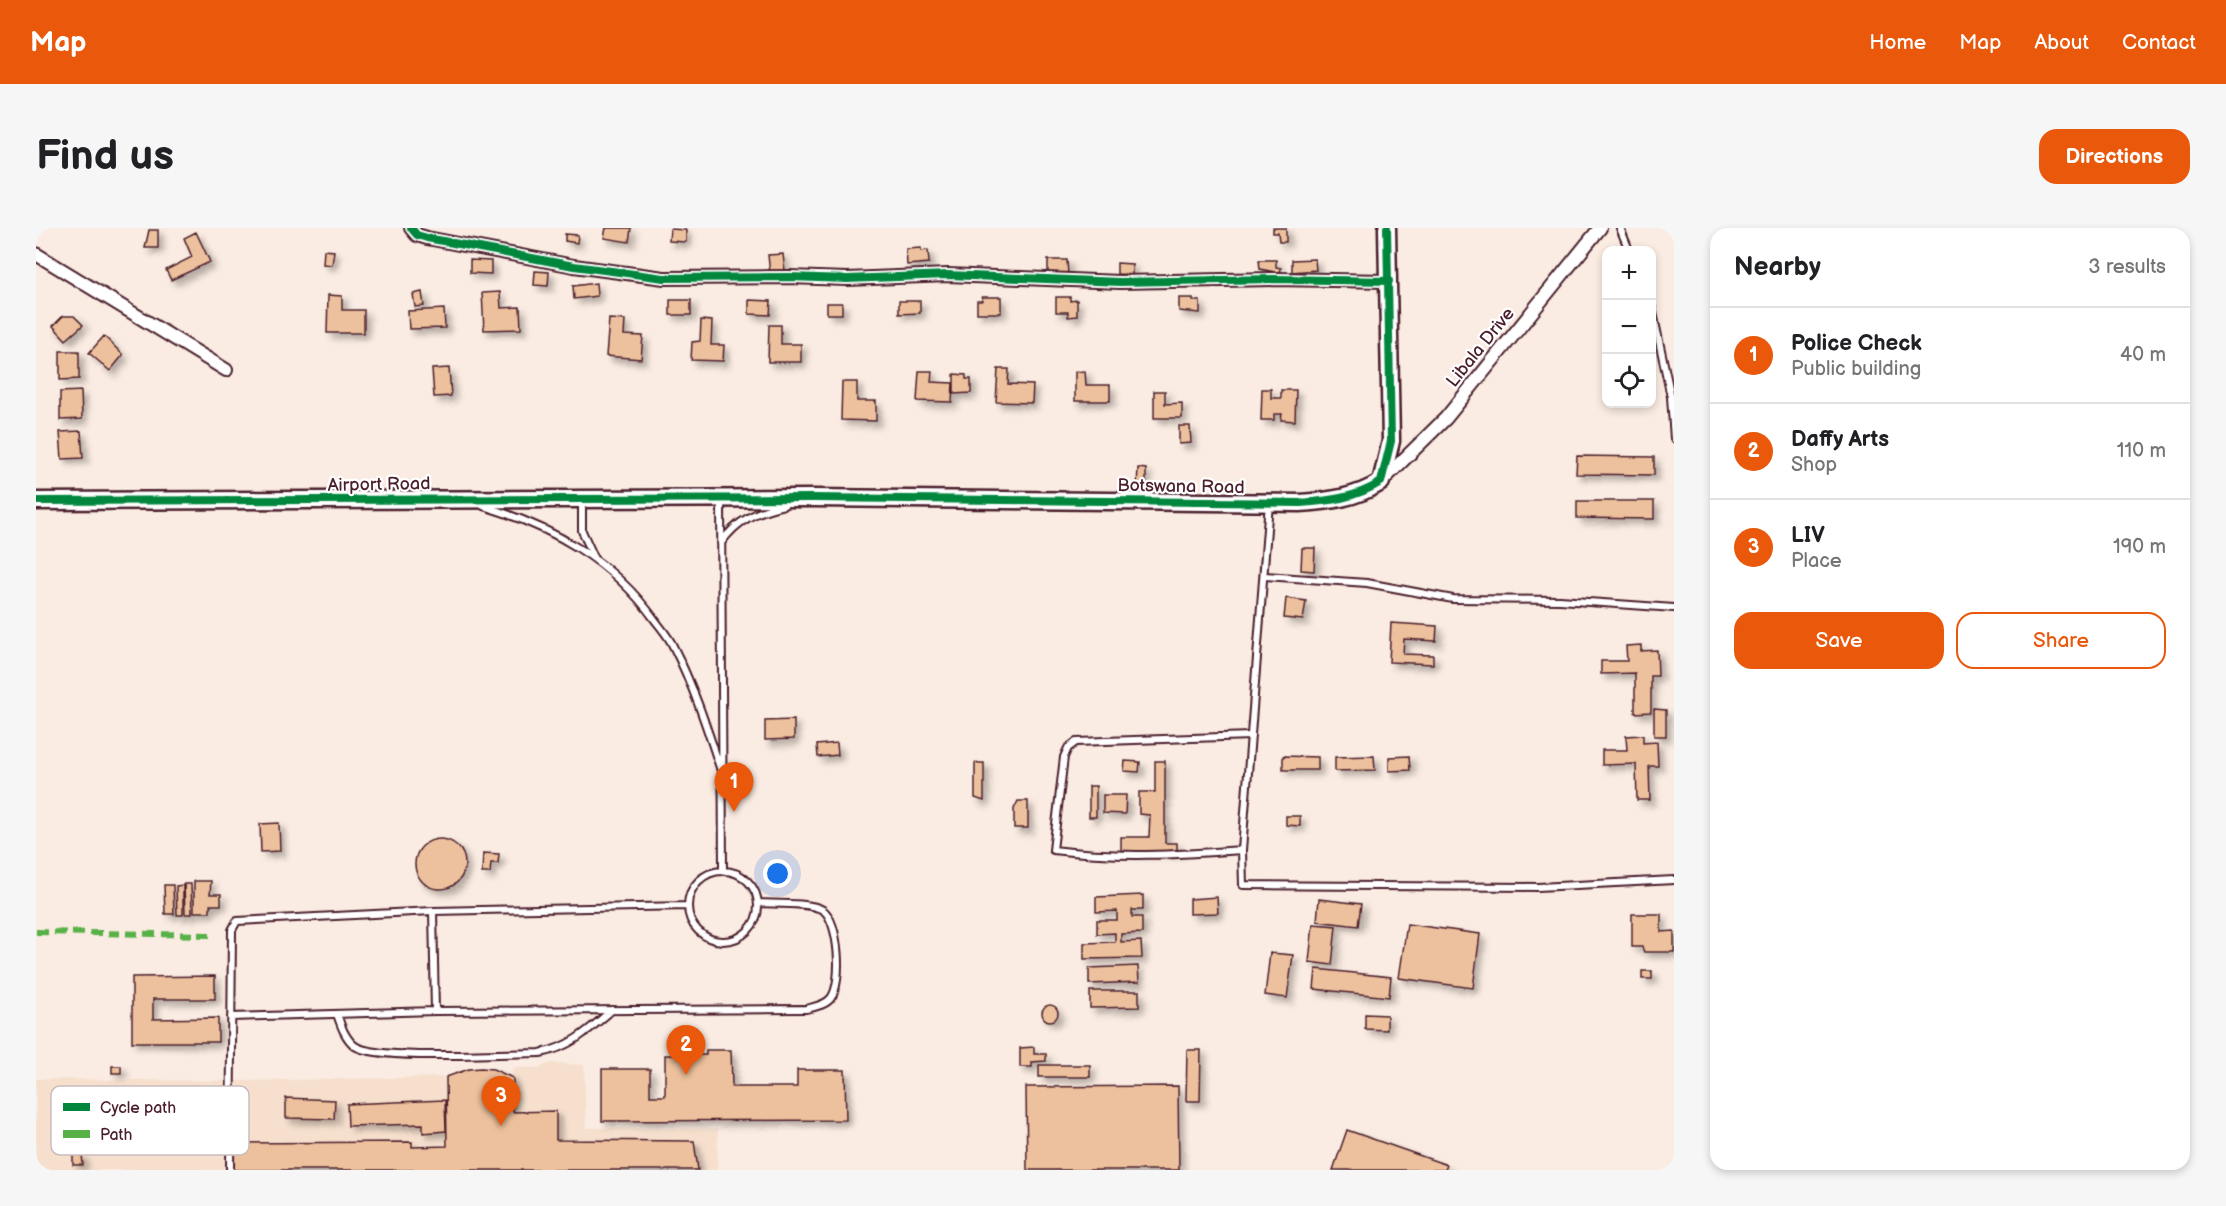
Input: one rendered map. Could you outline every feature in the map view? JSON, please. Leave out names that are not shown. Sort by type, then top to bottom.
[{"type":"street","points":[[411,228],[417,235],[427,238],[642,277],[847,279],[948,274],[1120,282],[1274,279],[1389,281]]},
{"type":"street","points":[[1381,482],[1391,441],[1387,228]]},
{"type":"street","name":"Libala Drive","points":[[1381,482],[1446,418],[1600,228]]},
{"type":"street","points":[[36,254],[226,369]]},
{"type":"street","name":"Botswana Road","points":[[722,498],[1300,503],[1346,497],[1364,492],[1381,482]]},
{"type":"street","name":"Airport Road","points":[[36,501],[722,498]]},
{"type":"lane","points":[[1620,228],[1627,246]]},
{"type":"lane","points":[[1656,328],[1671,398],[1674,439]]},
{"type":"lane","points":[[456,498],[524,518],[595,558],[628,586],[672,644],[700,708],[722,774]]},
{"type":"lane","points":[[722,498],[723,871]]},
{"type":"lane","points":[[721,544],[732,528],[757,512],[813,498]]},
{"type":"lane","points":[[582,500],[582,531],[595,558]]},
{"type":"lane","points":[[1269,502],[1242,850],[1243,885],[1538,887],[1674,880]]},
{"type":"lane","points":[[1265,576],[1367,583],[1453,599],[1560,600],[1674,608]]},
{"type":"lane","points":[[1242,850],[1106,856],[1053,850],[1064,757],[1068,748],[1076,742],[1251,735]]},
{"type":"lane","points":[[723,871],[732,872],[747,880],[757,895],[758,903],[754,921],[742,935],[731,940],[718,941],[706,937],[697,929],[690,918],[688,906],[694,885],[712,873],[723,871]]},
{"type":"lane","points":[[231,1017],[435,1011],[806,1010],[824,1003],[835,990],[835,928],[830,918],[815,907],[758,903]]},
{"type":"lane","points":[[231,1086],[232,930],[237,921],[433,911],[688,906]]},
{"type":"lane","points":[[433,911],[435,1011]]},
{"type":"lane","points":[[337,1014],[346,1037],[356,1047],[369,1052],[397,1055],[540,1053],[555,1051],[571,1043],[613,1010]]},
{"type":"lane","points":[[230,1155],[230,1170]]},
{"type":"shaded area","points":[[551,1063],[584,1065],[586,1128],[718,1129],[717,1170],[36,1170],[36,1079],[231,1081],[446,1077],[469,1069],[481,1068],[493,1069],[512,1077],[513,1068],[539,1068]]},
{"type":"building","points":[[606,228],[631,228],[629,242],[604,238]]},
{"type":"building","points":[[1273,228],[1286,228],[1286,242],[1279,242],[1278,233],[1273,233]]},
{"type":"building","points":[[670,229],[686,230],[686,242],[669,241]]},
{"type":"building","points":[[149,230],[158,230],[158,248],[145,248]]},
{"type":"building","points":[[196,232],[210,262],[171,280],[166,270],[192,257],[184,238]]},
{"type":"building","points":[[565,234],[578,235],[577,243],[565,241]]},
{"type":"building","points":[[921,248],[921,251],[928,250],[929,263],[907,265],[906,249]]},
{"type":"building","points":[[324,250],[334,251],[332,265],[323,264]]},
{"type":"building","points":[[783,254],[785,272],[770,274],[768,255]]},
{"type":"building","points":[[1315,259],[1316,270],[1292,272],[1292,260]]},
{"type":"building","points":[[470,260],[491,261],[491,274],[470,273]]},
{"type":"building","points":[[1048,260],[1067,260],[1068,276],[1048,277]]},
{"type":"building","points":[[1259,260],[1276,260],[1276,267],[1281,268],[1280,273],[1260,269]]},
{"type":"building","points":[[1117,263],[1132,264],[1132,275],[1117,274]]},
{"type":"building","points":[[535,271],[549,272],[548,286],[534,285]]},
{"type":"building","points":[[596,283],[597,296],[574,299],[573,286]]},
{"type":"building","points":[[422,292],[424,306],[415,307],[413,294]]},
{"type":"building","points":[[500,292],[501,308],[520,307],[521,329],[484,330],[482,293]]},
{"type":"building","points":[[328,295],[342,296],[342,310],[364,310],[364,333],[327,333]]},
{"type":"building","points":[[982,297],[1001,297],[1001,313],[977,313],[977,301],[982,301]]},
{"type":"building","points":[[1056,297],[1070,297],[1070,301],[1077,300],[1077,316],[1068,317],[1068,312],[1056,312]]},
{"type":"building","points":[[1179,298],[1193,298],[1193,301],[1200,301],[1200,313],[1179,311]]},
{"type":"building","points":[[670,300],[691,300],[691,315],[670,315]]},
{"type":"building","points":[[749,300],[771,301],[770,315],[749,314]]},
{"type":"building","points":[[899,301],[920,301],[920,313],[899,314]]},
{"type":"building","points":[[827,303],[842,303],[842,314],[827,314]]},
{"type":"building","points":[[444,309],[445,328],[409,329],[408,311]]},
{"type":"building","points":[[63,316],[74,316],[83,325],[66,340],[53,326]]},
{"type":"building","points":[[609,319],[625,320],[624,335],[643,336],[641,359],[606,356]]},
{"type":"building","points":[[701,320],[712,321],[711,345],[724,345],[723,361],[691,360],[692,342],[700,341]]},
{"type":"building","points":[[769,325],[781,325],[781,344],[801,344],[801,362],[768,362]]},
{"type":"building","points":[[104,336],[123,355],[110,371],[89,353]]},
{"type":"building","points":[[60,351],[79,351],[79,379],[60,380]]},
{"type":"building","points":[[449,368],[451,396],[434,397],[432,369]]},
{"type":"building","points":[[998,369],[1009,369],[1008,384],[1033,385],[1032,403],[996,402]]},
{"type":"building","points":[[919,371],[932,371],[931,382],[953,383],[952,402],[917,401]]},
{"type":"building","points":[[1085,371],[1086,385],[1110,385],[1110,401],[1075,401],[1075,372]]},
{"type":"building","points":[[954,374],[966,375],[966,379],[971,379],[971,393],[954,394]]},
{"type":"building","points":[[842,382],[857,382],[857,401],[876,401],[876,421],[841,420]]},
{"type":"building","points":[[1262,389],[1271,389],[1271,398],[1281,398],[1281,390],[1296,390],[1295,421],[1281,420],[1282,414],[1274,414],[1274,420],[1261,420]]},
{"type":"building","points":[[81,391],[82,419],[60,420],[60,392]]},
{"type":"building","points":[[1154,391],[1165,391],[1165,404],[1182,403],[1182,418],[1154,418]]},
{"type":"building","points":[[1179,426],[1190,426],[1191,443],[1179,444]]},
{"type":"building","points":[[81,431],[83,458],[62,459],[60,432]]},
{"type":"building","points":[[1577,456],[1654,457],[1654,475],[1576,474]]},
{"type":"building","points":[[1138,468],[1146,469],[1146,488],[1137,487]]},
{"type":"building","points":[[1577,501],[1654,501],[1654,519],[1577,518]]},
{"type":"building","points":[[1302,548],[1315,548],[1314,571],[1301,570]]},
{"type":"building","points":[[1286,598],[1306,601],[1303,620],[1284,618]]},
{"type":"building","points":[[1391,623],[1437,626],[1436,641],[1404,639],[1403,654],[1433,655],[1433,664],[1389,662]]},
{"type":"building","points":[[1641,645],[1641,651],[1657,650],[1658,676],[1651,676],[1651,712],[1635,713],[1635,673],[1601,674],[1601,661],[1627,661],[1626,646]]},
{"type":"building","points":[[1654,709],[1666,710],[1666,736],[1654,736]]},
{"type":"building","points":[[794,720],[794,739],[765,740],[765,721]]},
{"type":"building","points":[[1643,735],[1643,743],[1657,742],[1658,766],[1649,766],[1650,800],[1637,800],[1636,764],[1602,765],[1602,750],[1627,750],[1626,736]]},
{"type":"building","points":[[837,743],[838,755],[818,757],[817,745]]},
{"type":"building","points":[[1283,756],[1318,757],[1318,770],[1283,770]]},
{"type":"building","points":[[1374,756],[1375,770],[1335,771],[1335,757]]},
{"type":"building","points":[[1409,756],[1410,770],[1389,771],[1389,757]]},
{"type":"building","points":[[1125,761],[1140,762],[1139,772],[1124,771]]},
{"type":"building","points":[[1155,761],[1165,761],[1165,843],[1177,843],[1177,852],[1121,851],[1121,837],[1149,837],[1150,815],[1139,814],[1139,792],[1155,792]]},
{"type":"building","points":[[975,763],[984,763],[984,801],[975,798]]},
{"type":"building","points":[[1089,786],[1096,786],[1096,817],[1089,817]]},
{"type":"building","points":[[1103,795],[1126,795],[1125,814],[1103,813]]},
{"type":"building","points":[[1018,801],[1028,801],[1028,828],[1014,828],[1014,809]]},
{"type":"building","points":[[1286,816],[1300,816],[1300,826],[1286,825]]},
{"type":"building","points":[[279,823],[280,851],[261,852],[260,824]]},
{"type":"building","points":[[435,839],[445,839],[458,846],[465,859],[465,869],[458,882],[445,889],[435,889],[426,885],[419,878],[415,869],[415,859],[419,850],[426,843]]},
{"type":"building","points":[[483,853],[499,854],[498,863],[491,863],[490,873],[482,873]]},
{"type":"building","points":[[194,881],[211,881],[210,894],[221,894],[221,905],[210,905],[210,912],[194,912]]},
{"type":"building","points":[[184,884],[191,884],[192,914],[185,914]]},
{"type":"building","points":[[164,885],[173,885],[174,914],[165,914]]},
{"type":"building","points":[[183,885],[183,915],[177,915],[176,886]]},
{"type":"building","points":[[1143,895],[1143,910],[1132,910],[1132,917],[1142,917],[1142,933],[1121,934],[1121,942],[1141,941],[1142,958],[1084,959],[1084,943],[1115,942],[1115,933],[1097,934],[1097,920],[1117,920],[1117,911],[1096,912],[1096,897]]},
{"type":"building","points":[[1217,897],[1218,913],[1190,914],[1190,899]]},
{"type":"building","points":[[1319,899],[1361,904],[1358,926],[1317,921]]},
{"type":"building","points":[[1632,914],[1661,914],[1661,932],[1674,931],[1674,952],[1644,952],[1642,947],[1632,947]]},
{"type":"building","points":[[1313,924],[1336,926],[1332,965],[1309,962]]},
{"type":"building","points":[[1407,924],[1480,934],[1473,988],[1399,978]]},
{"type":"building","points":[[1270,953],[1293,955],[1287,998],[1265,995]]},
{"type":"building","points":[[1138,966],[1139,982],[1089,984],[1089,968]]},
{"type":"building","points":[[1316,969],[1391,977],[1389,997],[1314,989]]},
{"type":"building","points":[[1642,971],[1652,971],[1652,979],[1642,979]]},
{"type":"building","points":[[215,976],[215,999],[153,999],[153,1019],[218,1018],[218,1042],[132,1042],[132,977]]},
{"type":"building","points":[[1090,991],[1139,991],[1139,1007],[1090,1008]]},
{"type":"building","points":[[1047,1005],[1053,1005],[1058,1013],[1056,1019],[1047,1021],[1042,1016],[1042,1010]]},
{"type":"building","points":[[1365,1014],[1387,1015],[1387,1030],[1365,1029]]},
{"type":"building","points":[[1034,1047],[1034,1054],[1046,1054],[1046,1061],[1032,1062],[1032,1067],[1020,1067],[1020,1048]]},
{"type":"building","points":[[706,1050],[731,1050],[732,1087],[797,1087],[797,1070],[845,1070],[846,1120],[602,1121],[602,1069],[650,1069],[650,1096],[665,1096],[665,1055],[706,1055]]},
{"type":"building","points":[[1187,1050],[1201,1050],[1200,1101],[1186,1101]]},
{"type":"building","points":[[1039,1065],[1090,1065],[1090,1077],[1039,1077]]},
{"type":"building","points":[[112,1066],[121,1066],[121,1073],[112,1073]]},
{"type":"building","points":[[469,1069],[493,1069],[513,1078],[513,1112],[556,1111],[556,1140],[694,1141],[698,1170],[234,1170],[234,1155],[249,1155],[249,1143],[412,1142],[412,1147],[447,1146],[446,1077]]},
{"type":"building","points":[[1178,1086],[1179,1170],[1027,1170],[1026,1087]]},
{"type":"building","points":[[286,1098],[335,1100],[334,1119],[286,1118]]},
{"type":"building","points":[[445,1100],[446,1131],[423,1133],[423,1124],[348,1126],[347,1104]]},
{"type":"building","points":[[1347,1130],[1447,1165],[1445,1170],[1333,1170]]},
{"type":"building","points":[[73,1155],[82,1155],[83,1165],[73,1165]]},
{"type":"marked path","points":[[36,932],[213,935]]},
{"type":"cycle path","points":[[411,228],[417,235],[427,238],[574,266],[664,278],[847,279],[948,275],[1120,282],[1274,279],[1389,281]]},
{"type":"cycle path","points":[[36,501],[813,498],[1300,503],[1342,498],[1362,492],[1381,482],[1391,441],[1387,228]]},
{"type":"place","name":"Police Check","points":[[734,812]]},
{"type":"place","name":"Daffy Arts","points":[[686,1075]]},
{"type":"place","name":"LIV","points":[[501,1126]]}]
